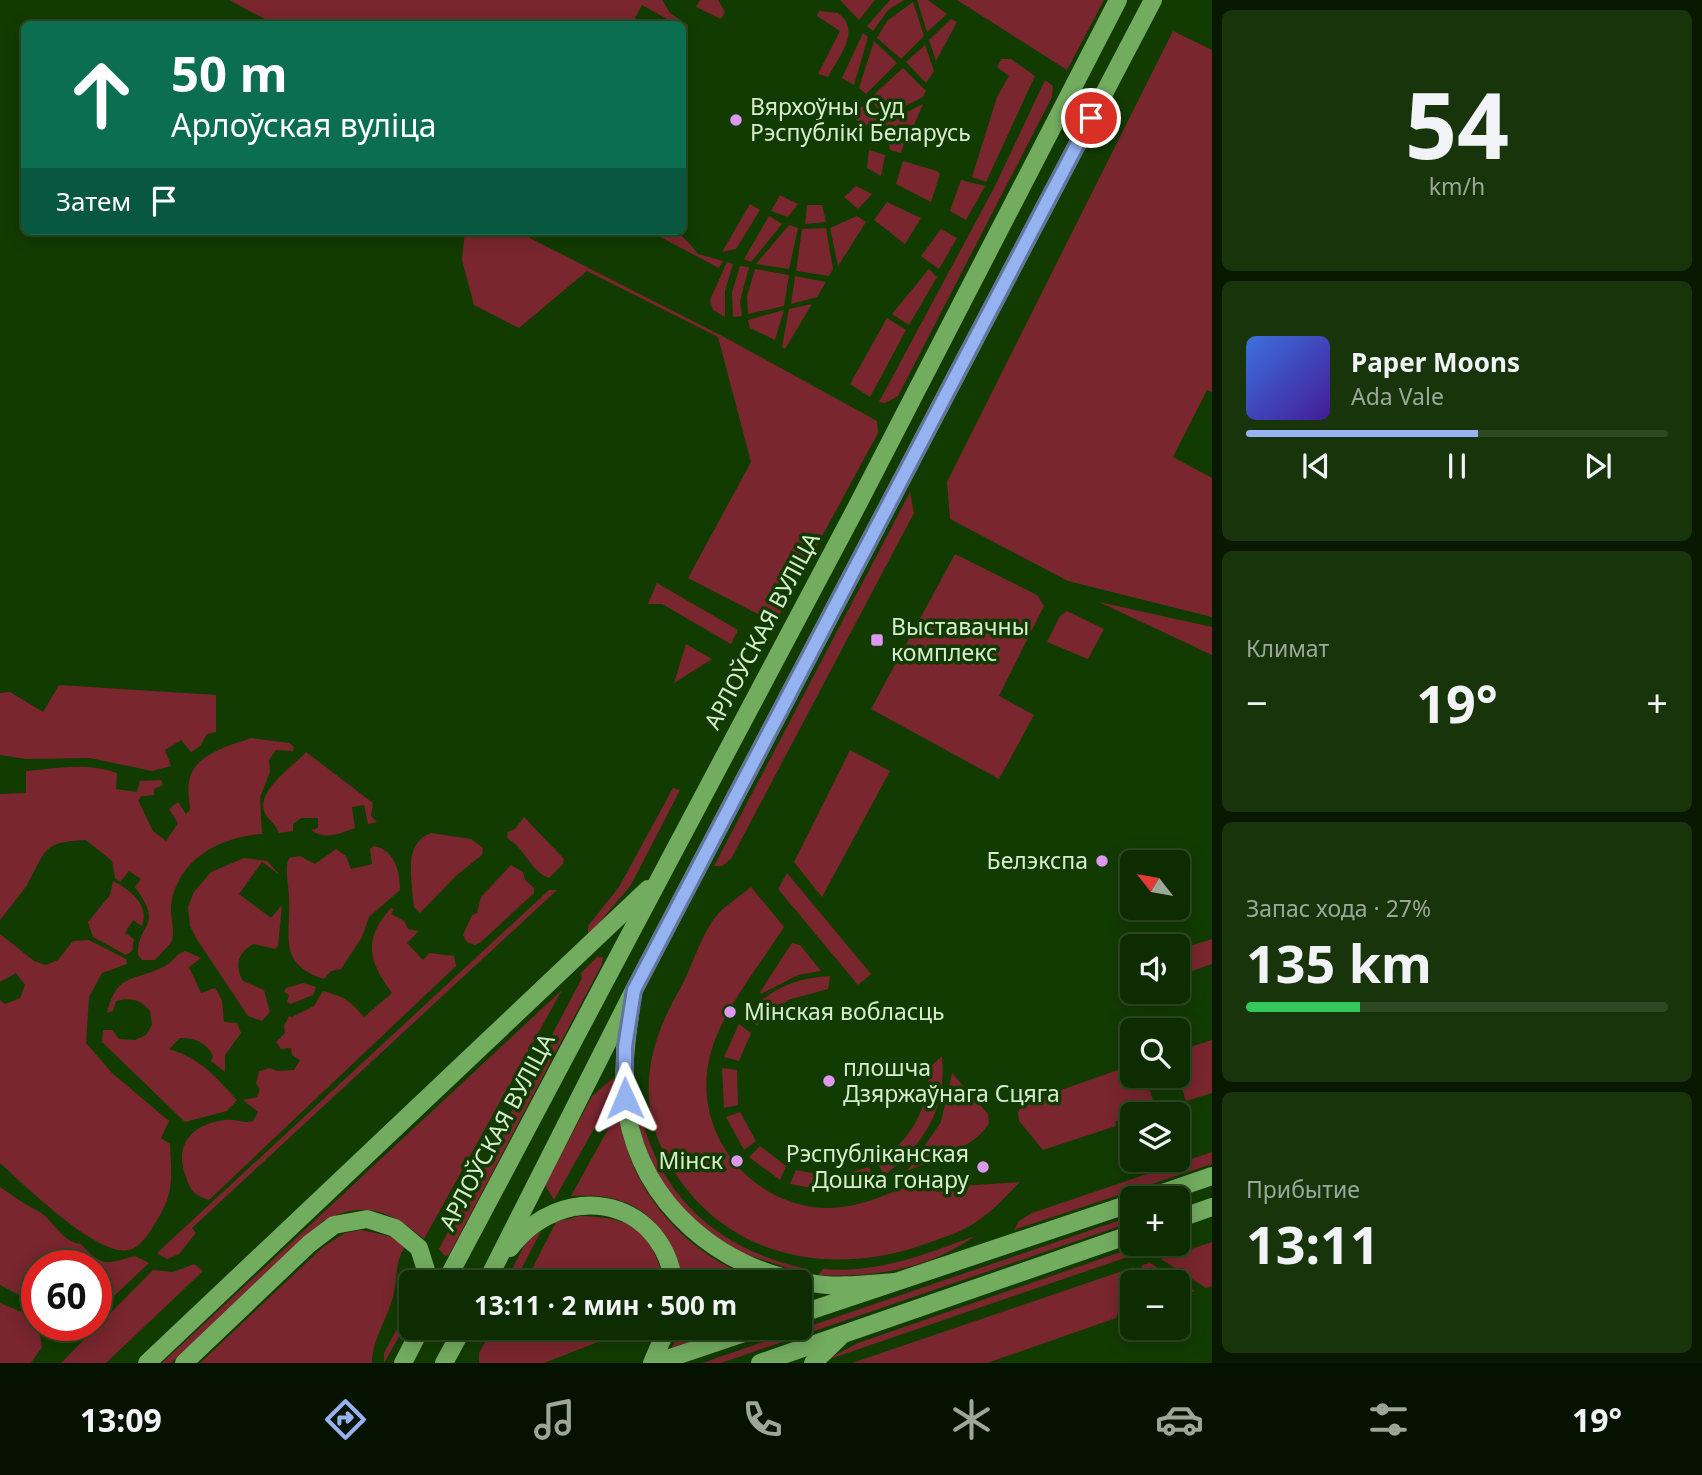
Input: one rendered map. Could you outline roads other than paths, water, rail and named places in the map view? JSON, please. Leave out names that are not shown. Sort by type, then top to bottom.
[{"type":"main road","name":"АРЛОЎСКАЯ ВУЛІЦА","points":[[452,1270],[785,641],[1118,0]]},
{"type":"main road","points":[[492,1270],[634,990],[1153,0]]},
{"type":"main road","points":[[1076,85],[1104,94]]},
{"type":"main road","points":[[785,641],[811,656]]},
{"type":"main road","points":[[147,1363],[658,879]]},
{"type":"main road","points":[[634,990],[625,1047],[628,1115],[642,1161],[657,1191],[675,1214],[693,1232],[717,1248],[777,1275],[827,1285],[895,1282]]},
{"type":"main road","points":[[1182,1186],[1212,1176]]},
{"type":"main road","points":[[494,1270],[518,1238],[536,1222],[577,1205],[598,1205],[642,1222],[666,1253],[671,1270]]},
{"type":"main road","points":[[812,1310],[1120,1207]]},
{"type":"main road","points":[[1190,1215],[1212,1207]]},
{"type":"main road","points":[[184,1363],[309,1244],[334,1226],[367,1219],[395,1228],[419,1248],[426,1270]]},
{"type":"main road","points":[[760,1363],[1120,1238]]},
{"type":"main road","points":[[813,1363],[844,1334]]},
{"type":"main road","points":[[403,1363],[415,1340]]},
{"type":"main road","points":[[448,1356],[457,1340]]},
{"type":"main road","points":[[653,1363],[662,1340]]},
{"type":"main road","points":[[653,1363],[723,1340]]},
{"type":"place","name":"Вярхоўны Суд Рэспублікі Беларусь","points":[[736,120]]},
{"type":"place","name":"Выставачны комплекс","points":[[877,640]]},
{"type":"place","name":"Белэкспа","points":[[1102,861]]},
{"type":"place","name":"Мінская вобласць","points":[[730,1012]]},
{"type":"place","name":"плошча Дзяржаўнага Сцяга","points":[[829,1081]]},
{"type":"place","name":"Мінск","points":[[737,1161]]},
{"type":"place","name":"Рэспубліканская Дошка гонару","points":[[983,1167]]}]
